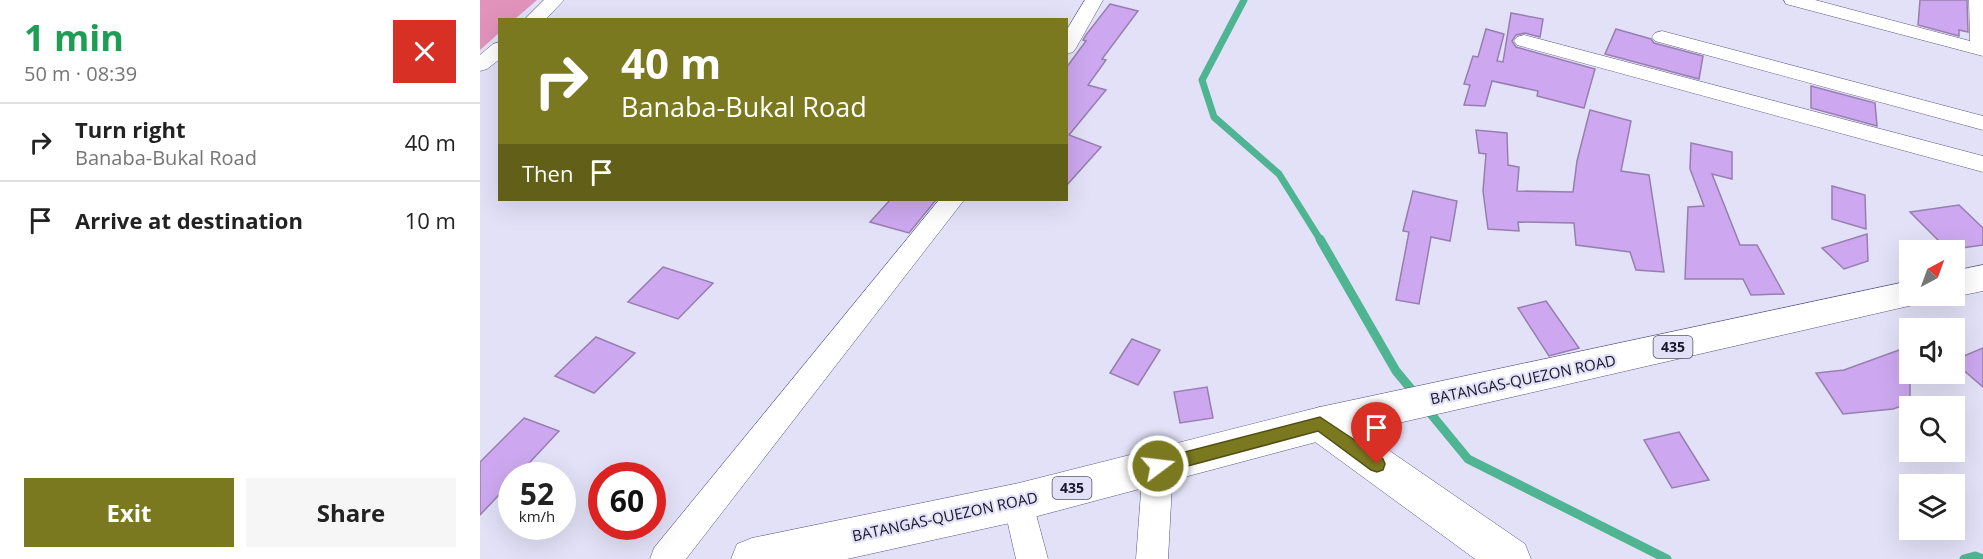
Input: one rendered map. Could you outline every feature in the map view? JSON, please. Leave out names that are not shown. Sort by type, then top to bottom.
[{"type":"main road","points":[[1965,282],[1983,278]]},
{"type":"main road","name":"BATANGAS-QUEZON ROAD","points":[[752,559],[1019,502],[1320,424],[1899,296]]},
{"type":"main road","points":[[1320,424],[1509,559]]},
{"type":"street","points":[[535,18],[555,0]]},
{"type":"street","points":[[1068,45],[1094,0]]},
{"type":"street","points":[[1793,0],[1857,8],[1981,49],[1978,0]]},
{"type":"street","points":[[1662,37],[1983,123]]},
{"type":"street","points":[[1524,41],[1983,164]]},
{"type":"street","points":[[480,65],[498,50]]},
{"type":"street","points":[[666,559],[951,201]]},
{"type":"street","points":[[1152,559],[1158,466]]},
{"type":"street","points":[[1019,502],[1032,559]]},
{"type":"shaded area","points":[[480,0],[537,0],[516,18],[498,18],[498,34],[480,50]]},
{"type":"building","points":[[1920,0],[1967,0],[1968,32],[1959,30],[1959,36],[1918,25]]},
{"type":"building","points":[[1110,4],[1138,11],[1102,59],[1106,60],[1088,85],[1106,90],[1069,135],[1101,147],[1068,184],[1068,65],[1086,41],[1083,40]]},
{"type":"building","points":[[1511,13],[1543,19],[1540,37],[1525,33],[1516,35],[1512,41],[1516,47],[1595,69],[1584,108],[1537,96],[1538,91],[1492,81],[1485,106],[1464,105],[1470,85],[1464,84],[1473,56],[1478,57],[1486,29],[1504,34],[1497,61],[1503,62]]},
{"type":"building","points":[[1616,29],[1651,39],[1654,43],[1703,56],[1699,79],[1605,54]]},
{"type":"building","points":[[1811,86],[1875,103],[1877,126],[1811,108]]},
{"type":"building","points":[[1590,110],[1631,121],[1621,171],[1649,175],[1664,272],[1636,270],[1630,252],[1576,245],[1574,223],[1518,222],[1519,231],[1488,229],[1483,191],[1486,154],[1479,153],[1476,130],[1507,133],[1508,165],[1519,167],[1517,191],[1573,192],[1577,161]]},
{"type":"building","points":[[1691,143],[1732,152],[1732,179],[1712,174],[1740,245],[1757,245],[1784,294],[1751,295],[1743,279],[1685,279],[1688,207],[1704,206],[1690,169]]},
{"type":"building","points":[[1832,186],[1865,195],[1866,229],[1832,219]]},
{"type":"building","points":[[1413,191],[1457,201],[1450,241],[1431,237],[1419,304],[1396,300],[1409,232],[1403,231]]},
{"type":"building","points":[[889,201],[935,201],[909,233],[870,222]]},
{"type":"building","points":[[1959,205],[1983,228],[1983,245],[1965,248],[1965,240],[1938,240],[1910,212]]},
{"type":"building","points":[[1867,234],[1868,261],[1844,269],[1822,248]]},
{"type":"building","points":[[663,267],[713,283],[678,319],[628,302]]},
{"type":"building","points":[[1546,301],[1579,348],[1549,356],[1518,308]]},
{"type":"building","points":[[596,337],[635,353],[594,393],[555,376]]},
{"type":"building","points":[[1132,339],[1160,350],[1138,385],[1110,373]]},
{"type":"building","points":[[1983,348],[1983,387],[1965,371],[1965,355]]},
{"type":"building","points":[[1899,350],[1899,384],[1910,384],[1910,396],[1899,396],[1899,407],[1893,409],[1843,414],[1816,373],[1844,370]]},
{"type":"building","points":[[1207,387],[1213,418],[1180,423],[1174,392]]},
{"type":"building","points":[[524,418],[559,431],[530,462],[498,462],[498,496],[480,515],[480,462]]},
{"type":"building","points":[[1679,432],[1709,480],[1672,488],[1644,440]]},
{"type":"waterway","points":[[1244,0],[1202,80],[1214,117],[1279,174],[1321,241]]},
{"type":"waterway","points":[[1320,239],[1396,371],[1416,395]]},
{"type":"waterway","points":[[1426,408],[1468,459],[1667,559]]},
{"type":"waterway","points":[[1964,559],[1975,556],[1983,559]]},
{"type":"route","points":[[1158,466],[1320,424],[1377,464]]}]
